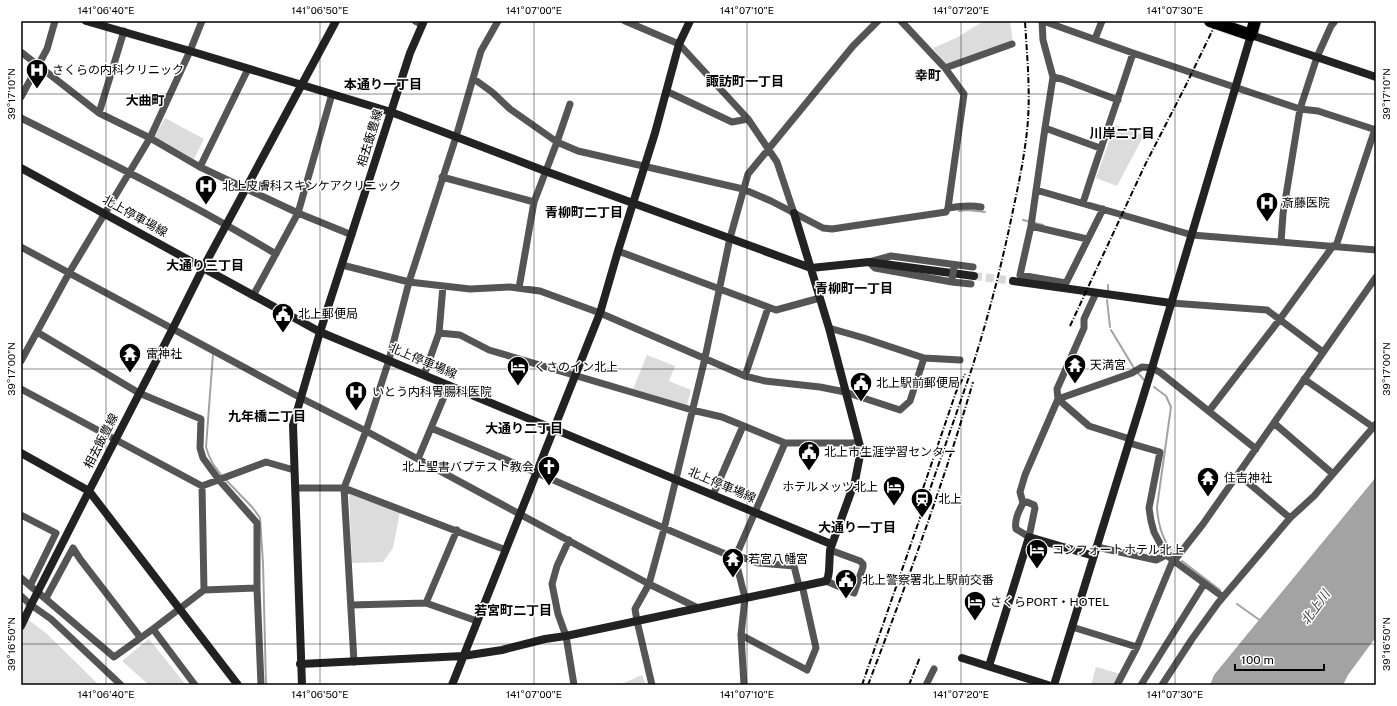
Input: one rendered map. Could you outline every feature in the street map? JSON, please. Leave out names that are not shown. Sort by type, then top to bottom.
[{"type":"highway","points":[[1210,21],[1251,35],[1255,21]]},
{"type":"street","points":[[21,97],[47,49],[55,21]]},
{"type":"street","points":[[86,21],[391,112],[545,171],[811,268],[869,262],[891,256],[954,267],[973,267]]},
{"type":"street","points":[[21,361],[69,273],[150,138],[190,51],[202,21]]},
{"type":"street","name":"相去飯豊線","points":[[21,626],[203,268],[336,21]]},
{"type":"street","points":[[354,662],[344,488],[366,431],[389,360],[409,282],[456,137],[481,51],[498,21]]},
{"type":"street","points":[[625,21],[679,44],[748,120],[777,162],[829,328],[861,450],[855,481],[830,547],[829,571],[826,581]]},
{"type":"street","points":[[452,685],[600,313],[645,167],[679,44],[690,21]]},
{"type":"street","points":[[652,685],[635,609],[649,584],[664,529],[705,358],[730,238],[748,174],[853,46],[878,21]]},
{"type":"street","points":[[474,79],[492,92],[510,109],[557,142],[578,151],[743,189],[771,200],[823,228],[832,229],[946,212],[948,208],[964,94],[944,68],[901,21]]},
{"type":"street","points":[[1103,209],[1066,283],[1020,275],[1031,226],[1053,77],[1043,40],[1042,21],[1300,109],[1318,111],[1376,130],[1334,246],[1209,411]]},
{"type":"street","points":[[1095,39],[1102,21]]},
{"type":"street","points":[[1281,242],[1283,214],[1300,109],[1317,57],[1331,26],[1335,21]]},
{"type":"street","name":"相去飯豊線","points":[[302,685],[300,664],[293,425],[320,332],[420,22]]},
{"type":"street","points":[[99,112],[124,32]]},
{"type":"street","points":[[1054,685],[1130,441],[1251,35],[1376,77]]},
{"type":"street","points":[[944,68],[1012,44]]},
{"type":"street","points":[[21,52],[99,112],[150,138],[200,167],[298,213],[352,235]]},
{"type":"street","points":[[1083,203],[1100,148],[1134,53]]},
{"type":"street","points":[[200,167],[248,69]]},
{"type":"street","points":[[1053,77],[1118,100]]},
{"type":"street","points":[[666,91],[732,122],[748,120]]},
{"type":"street","points":[[254,294],[298,213],[332,94]]},
{"type":"street","points":[[519,288],[534,202],[570,104]]},
{"type":"street","points":[[21,118],[129,172],[226,224],[276,254]]},
{"type":"street","points":[[1045,128],[1100,148]]},
{"type":"street","name":"北上停車場線","points":[[21,168],[203,268],[254,294],[320,332],[755,512],[830,547]]},
{"type":"street","points":[[442,177],[534,202]]},
{"type":"street","points":[[1036,190],[1192,235],[1376,250]]},
{"type":"street","points":[[948,208],[969,205],[981,207]]},
{"type":"street","points":[[1031,226],[1087,239]]},
{"type":"street","points":[[21,247],[649,584],[698,608]]},
{"type":"street","points":[[618,251],[776,310],[820,298]]},
{"type":"street","points":[[869,262],[972,280]]},
{"type":"street","points":[[869,262],[876,268],[952,280],[972,280]]},
{"type":"street","points":[[342,265],[409,282],[470,289],[510,287],[540,291],[600,313],[745,376],[765,382],[820,387],[845,392],[900,410],[910,401],[924,358]]},
{"type":"street","points":[[952,280],[954,267]]},
{"type":"street","points":[[1223,597],[1174,561],[1203,524],[1376,277]]},
{"type":"street","points":[[1013,281],[1171,303],[1267,310],[1323,352]]},
{"type":"street","points":[[424,375],[439,333],[443,286]]},
{"type":"street","points":[[1024,503],[1020,492],[1025,475],[1058,399],[1057,389],[1084,328],[1084,319],[1096,293]]},
{"type":"street","points":[[745,376],[768,308]]},
{"type":"street","points":[[829,328],[924,358],[960,360]]},
{"type":"street","points":[[37,332],[139,393],[201,419],[200,448],[203,458],[219,480],[257,523],[257,588],[261,685]]},
{"type":"street","points":[[439,333],[460,335],[489,350],[692,410],[722,417],[785,443],[859,442]]},
{"type":"street","points":[[1058,399],[1132,373],[1142,367],[1152,368],[1162,373],[1256,449]]},
{"type":"street","points":[[1162,685],[1192,639],[1223,597],[1290,518],[1314,496],[1375,426],[1304,379]]},
{"type":"street","points":[[418,459],[449,385]]},
{"type":"street","points":[[21,389],[202,486],[266,462],[294,470]]},
{"type":"street","points":[[1058,399],[1089,426],[1160,452],[1149,508],[1154,532],[1166,556],[1173,560],[1137,647],[1117,685]]},
{"type":"street","points":[[1274,422],[1333,474]]},
{"type":"street","points":[[713,495],[743,426]]},
{"type":"street","points":[[431,428],[536,472],[664,529],[736,557],[758,563],[794,566],[816,648],[807,670],[741,635]]},
{"type":"street","points":[[744,685],[741,635],[745,598],[736,557],[785,443]]},
{"type":"street","points":[[21,453],[89,491],[238,685]]},
{"type":"street","points":[[1238,474],[1290,518]]},
{"type":"street","points":[[202,486],[204,590]]},
{"type":"street","points":[[296,488],[344,488],[506,550]]},
{"type":"street","points":[[989,666],[1029,537],[1035,508],[1034,504],[1027,502],[1024,503]]},
{"type":"street","points":[[1024,503],[1020,509],[1015,525],[1016,529],[1029,537],[1094,556]]},
{"type":"street","points":[[21,514],[56,533],[30,586]]},
{"type":"street","points":[[426,603],[457,530]]},
{"type":"street","points":[[569,540],[557,566],[552,584],[558,614],[566,636],[574,685]]},
{"type":"street","points":[[300,664],[463,656],[502,650],[545,639],[566,636],[826,581],[854,593],[863,564],[860,561],[830,547]]},
{"type":"street","points":[[1097,547],[1156,560],[1166,556]]},
{"type":"street","points":[[46,598],[73,548],[140,637]]},
{"type":"street","points":[[21,578],[114,658],[204,590],[257,588]]},
{"type":"street","points":[[1141,685],[1204,584]]},
{"type":"street","points":[[21,596],[31,606],[51,619],[121,685]]},
{"type":"street","points":[[351,605],[426,603],[478,621]]},
{"type":"street","points":[[1072,627],[1137,647]]},
{"type":"street","points":[[153,629],[195,685]]},
{"type":"street","points":[[962,658],[1048,685]]},
{"type":"street","points":[[926,685],[934,669]]},
{"type":"shaded area","points":[[984,21],[1010,21],[1013,43],[946,65],[933,48],[956,38]]},
{"type":"shaded area","points":[[165,118],[204,139],[194,159],[154,137]]},
{"type":"shaded area","points":[[1115,125],[1144,135],[1117,186],[1096,178]]},
{"type":"shaded area","points":[[647,355],[675,366],[669,381],[691,390],[687,406],[633,389]]},
{"type":"shaded area","points":[[349,493],[400,512],[393,548],[383,562],[352,563]]},
{"type":"shaded area","points":[[21,614],[47,634],[99,685],[21,685]]},
{"type":"shaded area","points":[[149,639],[186,685],[149,685],[122,661]]},
{"type":"shaded area","points":[[1096,667],[1121,674],[1115,685],[1091,685]]},
{"type":"shaded area","points":[[642,675],[646,685],[619,685]]},
{"type":"water","name":"北上川","points":[[1376,477],[1376,637],[1348,675],[1343,685],[1210,685],[1214,675]]},
{"type":"waterway","points":[[959,211],[968,210],[985,212]]},
{"type":"waterway","points":[[1023,220],[1043,225]]},
{"type":"waterway","points":[[1108,285],[1108,290]]},
{"type":"waterway","points":[[1107,300],[1110,327]]},
{"type":"waterway","points":[[1111,330],[1134,368]]},
{"type":"waterway","points":[[213,354],[206,447],[212,462],[222,476]]},
{"type":"waterway","points":[[1137,372],[1145,381]]},
{"type":"waterway","points":[[1154,387],[1166,396],[1171,407],[1157,507],[1164,539],[1175,555]]},
{"type":"waterway","points":[[225,479],[253,508],[260,518],[263,563],[266,685]]},
{"type":"waterway","points":[[1182,561],[1220,590]]},
{"type":"waterway","points":[[1237,604],[1261,621]]},
{"type":"tunnel","points":[[974,276],[1013,281]]},
{"type":"railway","points":[[862,685],[970,374],[982,335],[1008,235],[1019,184],[1027,131],[1029,89],[1025,21]]},
{"type":"railway","points":[[1070,326],[1145,165],[1217,21]]},
{"type":"railway","points":[[916,509],[956,392],[965,374]]},
{"type":"railway","points":[[868,685],[924,535],[973,382]]},
{"type":"railway","points":[[909,685],[920,657]]},
{"type":"place","name":"さくらの内科クリニック","points":[[37,90]]},
{"type":"place","name":"北上皮膚科スキンケアクリニック","points":[[206,206]]},
{"type":"place","name":"斎藤医院","points":[[1267,222]]},
{"type":"place","name":"北上郵便局","points":[[283,334]]},
{"type":"place","name":"雷神社","points":[[130,374]]},
{"type":"place","name":"天満宮","points":[[1075,384]]},
{"type":"place","name":"くさのイン北上","points":[[518,386]]},
{"type":"place","name":"北上駅前郵便局","points":[[861,402]]},
{"type":"place","name":"いとう内科胃腸科医院","points":[[356,412]]},
{"type":"place","name":"北上市生涯学習センター","points":[[809,472]]},
{"type":"place","name":"北上聖書バプテスト教会","points":[[549,486]]},
{"type":"place","name":"住吉神社","points":[[1208,498]]},
{"type":"place","name":"ホテルメッツ北上","points":[[894,506]]},
{"type":"place","name":"北上","points":[[922,518]]},
{"type":"place","name":"コンフォートホテル北上","points":[[1037,570]]},
{"type":"place","name":"若宮八幡宮","points":[[733,578]]},
{"type":"place","name":"北上警察署北上駅前交番","points":[[846,600]]},
{"type":"place","name":"さくらPORT・HOTEL","points":[[975,622]]},
{"type":"district","name":"幸町","points":[[928,75]]},
{"type":"district","name":"諏訪町一丁目","points":[[745,81]]},
{"type":"district","name":"本通り一丁目","points":[[383,84]]},
{"type":"district","name":"大曲町","points":[[145,100]]},
{"type":"district","name":"川岸二丁目","points":[[1122,133]]},
{"type":"district","name":"青柳町二丁目","points":[[584,212]]},
{"type":"district","name":"大通り三丁目","points":[[205,265]]},
{"type":"district","name":"青柳町一丁目","points":[[854,288]]},
{"type":"district","name":"九年橋二丁目","points":[[267,416]]},
{"type":"district","name":"大通り二丁目","points":[[524,428]]},
{"type":"district","name":"大通り一丁目","points":[[857,527]]},
{"type":"district","name":"若宮町二丁目","points":[[513,610]]}]
